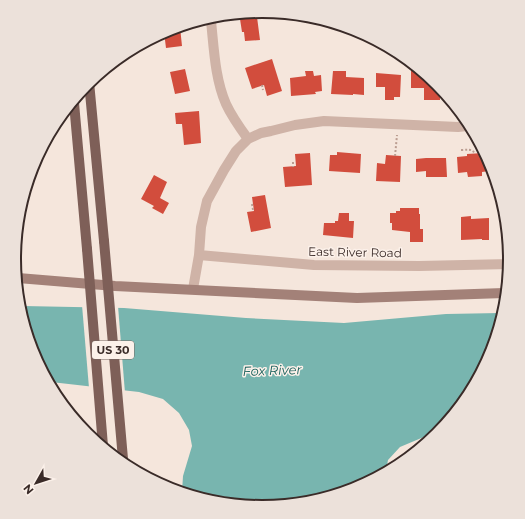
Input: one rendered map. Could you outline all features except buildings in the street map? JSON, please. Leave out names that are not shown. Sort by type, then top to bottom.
[{"type":"main road","name":"US 30","points":[[91,90],[123,456]]},
{"type":"main road","name":"US 30","points":[[74,108],[103,441]]},
{"type":"street","points":[[211,24],[219,85],[226,104],[235,121],[248,139]]},
{"type":"street","points":[[193,289],[199,255],[201,227],[207,201],[236,151],[248,139],[261,133],[295,125],[324,121],[397,125],[464,126]]},
{"type":"street","name":"East River Road","points":[[199,255],[314,265],[419,266],[504,264]]},
{"type":"street","points":[[22,278],[115,286],[357,298],[502,293]]},
{"type":"path","points":[[262,85],[263,90]]},
{"type":"path","points":[[395,156],[397,125]]},
{"type":"path","points":[[461,150],[471,150],[475,154]]},
{"type":"path","points":[[293,162],[293,167]]},
{"type":"path","points":[[252,204],[254,210]]},
{"type":"water","name":"Fox River","points":[[26,306],[124,308],[246,318],[344,323],[446,314],[498,313],[486,352],[472,380],[444,419],[428,435],[400,447],[388,460],[387,467],[383,469],[355,483],[325,493],[294,499],[262,501],[231,499],[200,493],[182,487],[183,476],[192,446],[189,430],[179,413],[163,399],[139,392],[55,382],[39,352],[29,322]]},
{"type":"pier","points":[[82,305],[118,306],[125,393],[89,388]]}]
